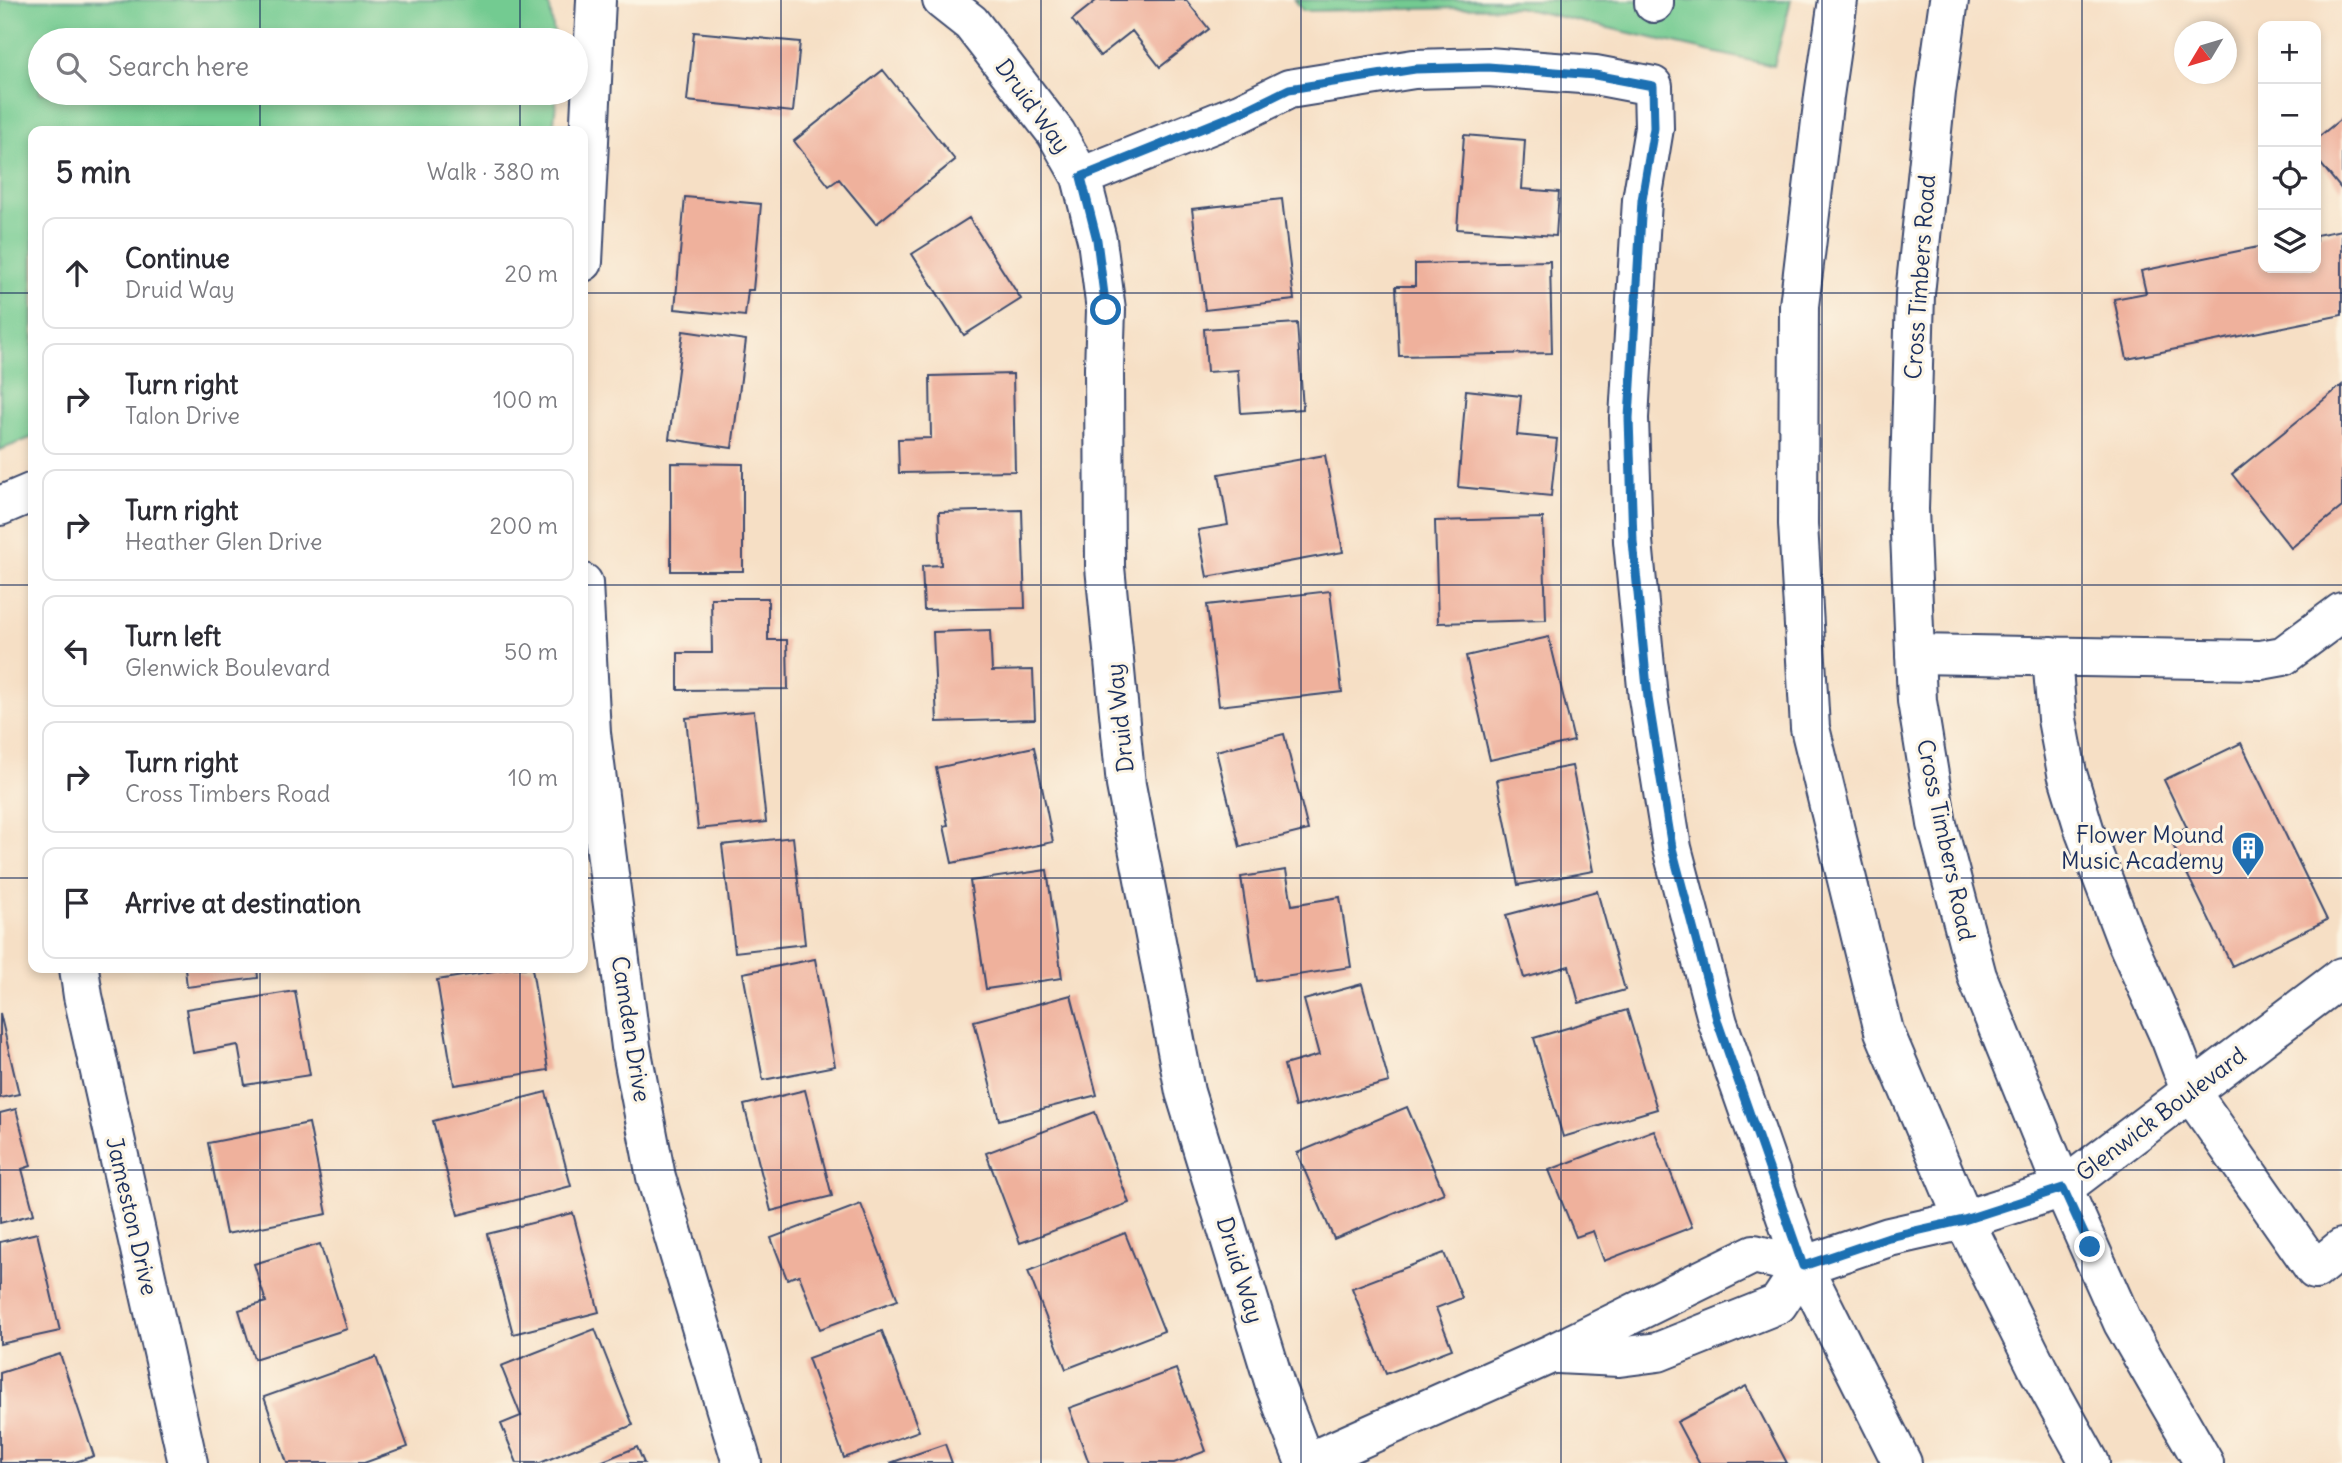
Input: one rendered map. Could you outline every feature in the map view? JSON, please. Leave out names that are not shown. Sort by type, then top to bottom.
[{"type":"street","points":[[588,161],[596,0]]},
{"type":"street","name":"Druid Way","points":[[943,0],[971,23],[1056,133],[1081,177],[1097,240],[1106,310],[1105,567],[1126,785],[1185,1092],[1276,1388],[1305,1463]]},
{"type":"street","points":[[1838,0],[1800,306],[1798,524],[1810,728],[1884,1031],[1964,1220],[2039,1371],[2090,1463]]},
{"type":"street","name":"Cross Timbers Road","points":[[1949,0],[1936,92],[1915,294],[1909,509],[1917,701],[1937,824],[1977,976],[2063,1188],[2123,1322],[2204,1463]]},
{"type":"street","points":[[1081,177],[1240,113],[1289,89],[1415,69],[1488,67],[1595,75],[1653,86],[1654,128],[1642,200],[1629,418],[1633,541],[1648,698],[1672,848],[1718,1023],[1803,1266],[1902,1463]]},
{"type":"street","points":[[0,506],[28,494]]},
{"type":"street","points":[[1915,654],[2260,660],[2283,656],[2342,612]]},
{"type":"street","points":[[2052,656],[2057,719],[2067,773],[2085,832],[2126,940],[2171,1040],[2191,1093],[2315,1270],[2342,1248]]},
{"type":"street","name":"Camden Drive","points":[[588,677],[591,733],[631,1048],[656,1177],[741,1463]]},
{"type":"street","name":"Jameston Drive","points":[[80,973],[188,1463]]},
{"type":"street","name":"Glenwick Boulevard","points":[[1803,1266],[1889,1237],[1964,1220],[2063,1188],[2342,977]]},
{"type":"street","points":[[1305,1463],[1551,1354],[1754,1254],[1803,1266]]},
{"type":"street","points":[[1551,1354],[1619,1357],[1658,1352],[1778,1304],[1803,1266]]},
{"type":"green space","points":[[0,0],[544,0],[550,8],[553,28],[28,28],[28,105],[556,105],[554,126],[28,126],[28,439],[0,450]]},
{"type":"green space","points":[[1295,0],[1791,0],[1774,66],[1517,7],[1303,11]]},
{"type":"building","points":[[1097,0],[1186,0],[1209,29],[1160,67],[1132,31],[1100,56],[1072,20]]},
{"type":"building","points":[[694,32],[800,42],[793,112],[687,101]]},
{"type":"building","points":[[883,70],[955,160],[876,224],[839,179],[829,186],[794,141]]},
{"type":"building","points":[[2342,118],[2342,190],[2321,164],[2321,135]]},
{"type":"building","points":[[1464,135],[1525,140],[1522,189],[1559,192],[1556,236],[1457,229]]},
{"type":"building","points":[[685,197],[761,204],[753,290],[748,290],[745,316],[675,309]]},
{"type":"building","points":[[1282,199],[1294,300],[1205,310],[1192,209]]},
{"type":"building","points":[[969,218],[1021,299],[964,335],[912,254]]},
{"type":"building","points":[[2342,230],[2342,315],[2127,359],[2114,299],[2146,293],[2141,271],[2258,247],[2258,273],[2321,273],[2321,234]]},
{"type":"building","points":[[1550,261],[1552,353],[1399,356],[1396,286],[1415,286],[1415,264]]},
{"type":"building","points":[[1297,323],[1303,409],[1241,413],[1238,370],[1207,372],[1204,329]]},
{"type":"building","points":[[683,331],[746,340],[732,448],[669,439]]},
{"type":"building","points":[[1013,374],[1015,471],[899,473],[898,439],[931,438],[930,376]]},
{"type":"building","points":[[2342,385],[2342,507],[2291,548],[2232,474]]},
{"type":"building","points":[[1466,390],[1521,396],[1517,435],[1557,439],[1551,496],[1458,487]]},
{"type":"building","points":[[1325,455],[1343,552],[1207,577],[1198,530],[1228,525],[1219,474]]},
{"type":"building","points":[[671,463],[743,464],[743,571],[671,571]]},
{"type":"building","points":[[1022,510],[1025,608],[924,610],[922,566],[941,565],[939,512]]},
{"type":"building","points":[[1543,518],[1546,620],[1438,623],[1435,521]]},
{"type":"building","points":[[1330,591],[1342,692],[1219,706],[1207,605]]},
{"type":"building","points":[[711,598],[768,598],[768,640],[787,640],[788,689],[678,690],[678,653],[712,653]]},
{"type":"building","points":[[990,630],[992,671],[1033,670],[1035,719],[937,722],[933,632]]},
{"type":"building","points":[[1549,637],[1574,741],[1490,760],[1466,656]]},
{"type":"building","points":[[754,711],[766,822],[698,829],[686,718]]},
{"type":"building","points":[[1284,734],[1308,830],[1240,847],[1216,751]]},
{"type":"building","name":"Flower Mound Music Academy","points":[[2241,743],[2327,920],[2232,966],[2169,837],[2187,828],[2164,780]]},
{"type":"building","points":[[1034,747],[1053,842],[952,863],[944,826],[948,825],[936,768]]},
{"type":"building","points":[[1572,766],[1593,871],[1518,885],[1497,780]]},
{"type":"building","points":[[793,837],[805,944],[735,952],[722,845]]},
{"type":"building","points":[[1047,870],[1062,978],[986,989],[970,881]]},
{"type":"building","points":[[1286,870],[1292,905],[1340,897],[1351,967],[1257,981],[1241,877]]},
{"type":"building","points":[[1597,891],[1625,990],[1579,1003],[1569,966],[1524,978],[1506,915]]},
{"type":"building","points":[[815,959],[835,1066],[763,1080],[743,973]]},
{"type":"building","points":[[186,973],[258,973],[258,978],[187,987]]},
{"type":"building","points":[[481,973],[533,973],[548,1070],[454,1085],[437,980]]},
{"type":"building","points":[[1362,984],[1389,1082],[1295,1107],[1284,1065],[1319,1055],[1304,1000]]},
{"type":"building","points":[[295,991],[310,1075],[245,1085],[238,1045],[193,1053],[186,1009]]},
{"type":"building","points":[[1071,995],[1097,1095],[999,1120],[974,1021]]},
{"type":"building","points":[[1627,1010],[1657,1109],[1563,1137],[1534,1038]]},
{"type":"building","points":[[0,1013],[19,1094],[0,1098]]},
{"type":"building","points":[[805,1090],[832,1196],[771,1211],[744,1105]]},
{"type":"building","points":[[546,1092],[571,1186],[458,1215],[433,1121]]},
{"type":"building","points":[[1407,1107],[1444,1193],[1334,1239],[1297,1153]]},
{"type":"building","points":[[16,1109],[31,1166],[22,1169],[34,1214],[0,1223],[0,1113]]},
{"type":"building","points":[[1095,1112],[1129,1203],[1020,1243],[986,1153]]},
{"type":"building","points":[[309,1123],[327,1214],[226,1234],[208,1143]]},
{"type":"building","points":[[1654,1130],[1692,1227],[1604,1261],[1593,1231],[1576,1237],[1549,1170]]},
{"type":"building","points":[[861,1204],[898,1300],[820,1329],[799,1275],[787,1279],[771,1238]]},
{"type":"building","points":[[573,1213],[599,1312],[513,1334],[487,1234]]},
{"type":"building","points":[[37,1233],[60,1331],[0,1344],[0,1242]]},
{"type":"building","points":[[1125,1233],[1164,1331],[1066,1369],[1028,1271]]},
{"type":"building","points":[[320,1244],[347,1329],[254,1359],[239,1310],[266,1302],[254,1264]]},
{"type":"building","points":[[1444,1253],[1462,1298],[1436,1308],[1452,1349],[1386,1374],[1352,1288]]},
{"type":"building","points":[[595,1329],[633,1425],[540,1463],[517,1463],[501,1424],[521,1416],[501,1366]]},
{"type":"building","points":[[882,1331],[919,1431],[844,1458],[808,1358]]},
{"type":"building","points":[[60,1354],[94,1456],[72,1463],[0,1463],[0,1373]]},
{"type":"building","points":[[376,1357],[408,1447],[364,1463],[287,1463],[264,1397]]},
{"type":"building","points":[[1176,1369],[1206,1451],[1174,1463],[1089,1463],[1069,1408]]},
{"type":"building","points":[[1746,1386],[1787,1463],[1699,1463],[1677,1422]]},
{"type":"building","points":[[945,1444],[952,1463],[890,1463]]},
{"type":"building","points":[[637,1447],[644,1463],[598,1463]]},
{"type":"place","name":"Flower Mound Music Academy","points":[[2248,878]]},
{"type":"route","points":[[1106,310],[1097,240],[1081,177],[1240,113],[1289,89],[1415,69],[1488,67],[1595,75],[1653,86],[1654,128],[1642,200],[1629,418],[1633,541],[1648,698],[1672,848],[1718,1023],[1803,1266],[1889,1237],[1964,1220],[2063,1188],[2090,1247]]}]
